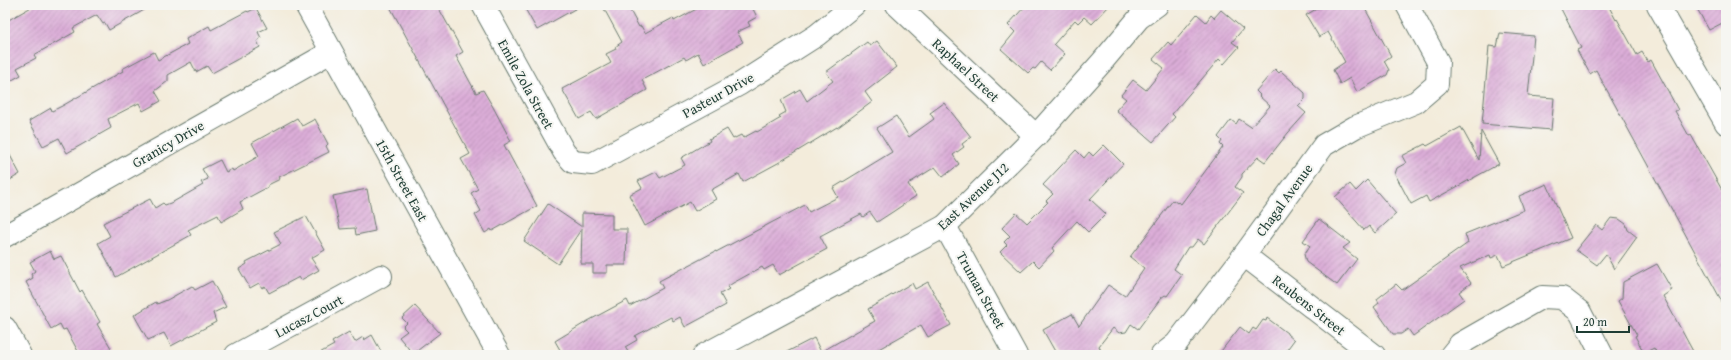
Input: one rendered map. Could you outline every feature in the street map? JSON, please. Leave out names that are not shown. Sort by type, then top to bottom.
[{"type":"street","name":"15th Street East","points":[[306,5],[499,355]]},
{"type":"street","name":"Emile Zola Street","points":[[483,5],[564,152],[573,162]]},
{"type":"street","name":"Pasteur Drive","points":[[573,162],[592,164],[740,84],[817,35],[854,5]]},
{"type":"street","name":"Raphael Street","points":[[897,5],[1036,136]]},
{"type":"street","name":"East Avenue J12","points":[[704,355],[945,226],[1036,136],[1139,18],[1157,5]]},
{"type":"street","name":"Chagal Avenue","points":[[1162,355],[1176,344],[1244,255],[1324,145],[1356,127],[1416,102],[1437,84],[1438,62],[1407,5]]},
{"type":"street","points":[[1658,5],[1726,123]]},
{"type":"street","name":"Granicy Drive","points":[[5,236],[331,52]]},
{"type":"street","name":"Truman Street","points":[[945,226],[1016,355]]},
{"type":"street","name":"Reubens Street","points":[[1244,255],[1374,355]]},
{"type":"street","name":"Lucasz Court","points":[[236,355],[381,276]]},
{"type":"street","points":[[1452,355],[1460,344],[1542,297],[1562,298],[1580,312],[1602,355]]},
{"type":"street","points":[[5,328],[20,355]]},
{"type":"building","points":[[35,5],[153,5],[109,30],[105,23],[103,24],[97,15],[73,28],[75,32],[34,55],[36,58],[17,68],[21,75],[5,84],[5,22]]},
{"type":"building","points":[[389,5],[437,5],[463,52],[456,56],[476,93],[483,90],[493,107],[511,141],[504,145],[537,206],[492,231],[491,229],[485,233],[475,215],[481,211],[471,193],[478,189],[461,159],[470,154]]},
{"type":"building","points":[[523,5],[582,5],[537,30]]},
{"type":"building","points":[[602,5],[627,5],[639,27],[641,26],[645,33],[673,18],[674,21],[704,5],[751,5],[757,17],[748,22],[750,26],[737,32],[743,42],[704,64],[698,53],[686,60],[684,57],[642,80],[647,90],[596,119],[591,112],[579,119],[562,89],[611,63],[606,54],[616,49],[615,47],[622,42]]},
{"type":"building","points":[[1026,5],[1110,5],[1092,24],[1084,17],[1078,23],[1075,20],[1054,44],[1065,54],[1050,70],[1041,62],[1035,69],[1033,68],[1028,73],[1001,49],[1015,32],[1008,25]]},
{"type":"building","points":[[1323,5],[1363,5],[1391,56],[1384,61],[1389,70],[1387,75],[1357,92],[1350,78],[1340,84],[1333,70],[1345,62],[1328,32],[1319,37],[1306,15]]},
{"type":"building","points":[[1559,5],[1608,5],[1637,55],[1642,52],[1648,62],[1651,60],[1678,110],[1675,111],[1689,136],[1691,135],[1726,197],[1726,309],[1596,70],[1590,74],[1577,50],[1581,48]]},
{"type":"building","points":[[1695,5],[1726,5],[1726,21],[1709,30]]},
{"type":"building","points":[[256,8],[267,28],[258,32],[261,38],[257,41],[260,47],[212,73],[207,66],[196,72],[191,62],[168,75],[168,81],[155,91],[161,101],[143,111],[139,103],[108,119],[111,128],[67,153],[59,138],[43,146],[29,121],[51,108],[52,111],[62,106],[123,71],[122,69],[154,52],[158,60],[188,44],[186,39],[209,26],[211,30],[247,11],[248,12]]},
{"type":"building","points":[[1221,10],[1243,29],[1232,42],[1239,47],[1224,64],[1219,59],[1172,114],[1175,117],[1153,142],[1116,110],[1126,99],[1121,95],[1133,80],[1146,90],[1164,68],[1153,59],[1168,42],[1171,45],[1197,14],[1206,22],[1211,15],[1214,18]]},
{"type":"building","points":[[1500,33],[1534,36],[1528,96],[1554,98],[1551,130],[1482,124],[1489,46],[1497,47]]},
{"type":"building","points":[[877,41],[897,67],[865,92],[872,102],[837,128],[778,163],[743,182],[739,174],[711,190],[716,199],[695,211],[690,202],[645,226],[629,195],[642,188],[638,181],[656,172],[660,178],[685,165],[681,158],[727,129],[733,139],[741,135],[743,138],[756,131],[757,132],[781,118],[779,116],[786,112],[781,100],[800,89],[807,101],[833,81],[826,72],[867,42],[870,46]]},
{"type":"building","points":[[1275,69],[1279,73],[1281,71],[1305,93],[1305,99],[1298,106],[1306,113],[1265,162],[1258,157],[1242,174],[1242,177],[1235,187],[1243,193],[1204,244],[1198,239],[1192,247],[1188,247],[1174,269],[1182,275],[1167,296],[1165,295],[1161,298],[1138,329],[1131,324],[1126,332],[1119,333],[1113,328],[1099,346],[1101,351],[1094,355],[1057,355],[1043,330],[1072,314],[1079,326],[1108,285],[1125,296],[1144,268],[1130,257],[1173,200],[1181,204],[1223,147],[1220,144],[1222,141],[1218,137],[1231,120],[1236,124],[1239,119],[1251,127],[1270,106],[1259,96],[1260,95],[1256,91]]},
{"type":"building","points":[[944,103],[971,137],[962,144],[964,147],[953,155],[959,164],[943,177],[935,167],[908,184],[916,196],[894,211],[877,222],[870,212],[863,217],[861,214],[820,236],[827,249],[779,275],[773,265],[764,270],[762,267],[733,283],[727,287],[729,289],[720,294],[726,305],[685,327],[680,317],[673,321],[671,317],[635,336],[637,340],[625,347],[630,355],[563,355],[555,341],[588,321],[627,300],[630,306],[663,288],[659,281],[805,205],[809,212],[838,197],[833,188],[892,152],[877,128],[896,116],[909,137],[934,119],[930,113]]},
{"type":"building","points":[[297,118],[302,126],[315,119],[328,144],[326,146],[329,152],[279,177],[280,179],[268,185],[268,187],[240,202],[243,209],[221,222],[218,215],[188,230],[191,235],[116,277],[98,243],[110,236],[103,223],[150,199],[155,208],[163,203],[165,205],[173,202],[203,185],[201,182],[208,179],[202,169],[220,160],[226,172],[232,169],[233,171],[259,156],[252,143]]},
{"type":"building","points":[[1461,127],[1479,160],[1481,131],[1499,164],[1429,202],[1426,196],[1411,204],[1395,174],[1397,168],[1406,163],[1402,156],[1425,144],[1427,146]]},
{"type":"building","points":[[1104,145],[1123,164],[1090,199],[1106,214],[1088,232],[1077,221],[1052,248],[1054,251],[1039,267],[1033,261],[1021,272],[1000,252],[1007,245],[1004,242],[1010,236],[1002,228],[1016,213],[1027,223],[1048,202],[1046,201],[1053,194],[1043,185],[1076,150],[1084,158],[1089,152],[1093,156]]},
{"type":"building","points":[[5,146],[20,174],[5,183]]},
{"type":"building","points":[[1367,180],[1396,214],[1375,233],[1369,226],[1364,230],[1335,197],[1350,184],[1356,191]]},
{"type":"building","points":[[1547,184],[1571,238],[1503,266],[1498,255],[1491,258],[1490,255],[1460,268],[1471,283],[1459,292],[1464,299],[1413,336],[1408,329],[1401,334],[1393,334],[1374,307],[1379,303],[1377,299],[1396,284],[1402,290],[1468,243],[1465,234],[1524,210],[1519,196]]},
{"type":"building","points":[[367,189],[375,231],[356,235],[355,228],[340,229],[333,196]]},
{"type":"building","points":[[548,204],[582,227],[582,213],[612,214],[612,229],[627,229],[626,265],[607,265],[607,273],[593,273],[593,264],[581,264],[582,228],[558,264],[524,241]]},
{"type":"building","points":[[306,216],[325,250],[311,258],[319,270],[301,280],[299,277],[269,293],[265,286],[262,288],[259,283],[250,288],[239,269],[247,264],[246,262],[281,244],[274,232]]},
{"type":"building","points":[[1611,218],[1619,219],[1626,224],[1628,230],[1637,237],[1614,269],[1606,254],[1597,265],[1576,250],[1596,225],[1602,230]]},
{"type":"building","points":[[1319,219],[1350,243],[1343,248],[1357,259],[1337,285],[1306,262],[1304,254],[1310,246],[1303,241]]},
{"type":"building","points":[[50,251],[54,259],[61,256],[80,292],[82,290],[100,322],[97,324],[111,348],[100,355],[80,355],[66,329],[63,330],[60,324],[51,329],[26,282],[33,278],[31,274],[35,271],[30,262]]},
{"type":"building","points":[[1657,264],[1672,290],[1663,296],[1695,355],[1658,355],[1654,348],[1644,353],[1635,336],[1637,335],[1618,301],[1622,298],[1623,282]]},
{"type":"building","points":[[212,281],[226,307],[213,313],[216,322],[171,346],[164,333],[148,340],[134,315],[156,302],[157,304],[167,300],[192,286],[195,290]]},
{"type":"building","points":[[928,282],[951,325],[928,337],[921,325],[868,355],[781,355],[814,338],[821,352],[875,321],[868,309],[912,283],[915,289]]},
{"type":"building","points":[[415,306],[440,333],[413,354],[399,337],[407,331],[403,327],[407,323],[402,318]]},
{"type":"building","points":[[1267,318],[1294,340],[1283,355],[1218,355],[1240,327],[1249,334],[1253,328],[1256,330],[1263,320],[1266,321]]},
{"type":"building","points":[[349,332],[355,342],[363,337],[364,340],[372,335],[383,355],[316,355],[334,345],[332,342]]}]
